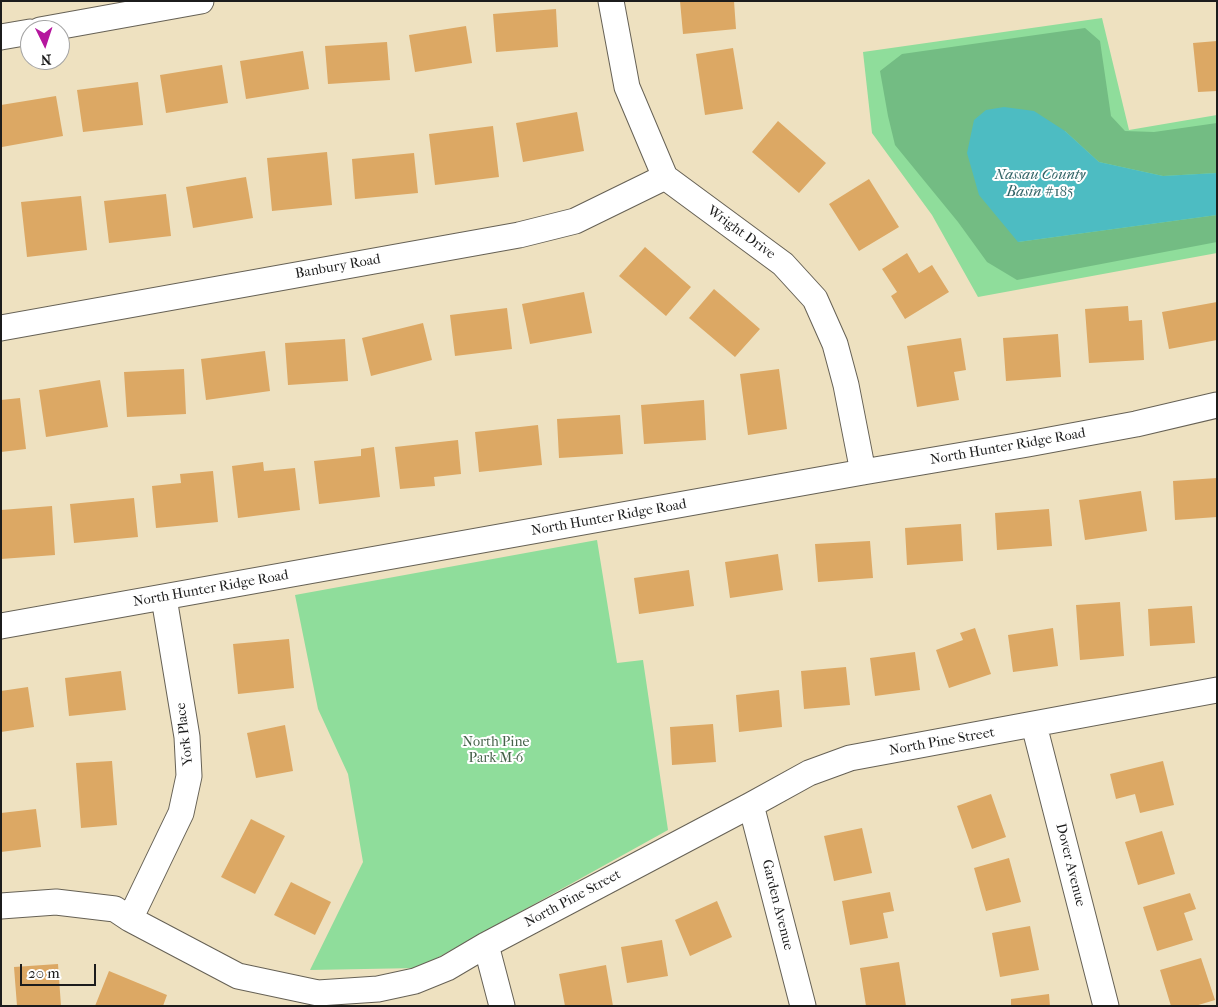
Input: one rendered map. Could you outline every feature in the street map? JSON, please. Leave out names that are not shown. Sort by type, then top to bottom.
[{"type":"street","points":[[70,25],[201,1]]},
{"type":"street","points":[[612,1],[628,87],[665,177]]},
{"type":"street","points":[[1,37],[20,34]]},
{"type":"street","name":"Banbury Road","points":[[1,328],[519,235],[575,221],[665,177]]},
{"type":"street","name":"Wright Drive","points":[[665,177],[783,264],[814,299],[837,352],[846,385],[863,472]]},
{"type":"street","name":"North Hunter Ridge Road","points":[[1,626],[1136,424],[1217,405]]},
{"type":"street","name":"York Place","points":[[130,919],[181,813],[189,776],[187,737],[164,598]]},
{"type":"street","name":"North Pine Street","points":[[1,906],[56,902],[114,908],[130,919],[238,976],[318,993],[378,989],[415,981],[447,968],[486,945],[809,773],[850,758],[1217,690]]},
{"type":"street","name":"Dover Avenue","points":[[1034,725],[1106,1006]]},
{"type":"street","name":"Garden Avenue","points":[[751,805],[803,1006]]},
{"type":"street","points":[[486,945],[502,1006]]},
{"type":"green space","points":[[1102,18],[1129,130],[1217,115],[1217,253],[978,297],[932,215],[872,133],[863,52]]},
{"type":"green space","points":[[1085,28],[1100,41],[1111,116],[1125,131],[1154,132],[1217,123],[1217,173],[1163,176],[1099,162],[1065,131],[1018,242],[1217,215],[1217,242],[1017,280],[987,262],[958,222],[895,145],[880,71],[902,54]]},
{"type":"green space","name":"North Pine Park M-6","points":[[597,540],[617,663],[643,660],[668,830],[419,968],[310,970],[363,862],[348,774],[318,709],[295,595]]},
{"type":"water","name":"Nassau County Basin #185","points":[[1004,107],[1034,111],[1065,131],[1099,162],[1163,176],[1217,173],[1217,215],[1018,242],[979,195],[967,153],[974,120],[986,110]]},
{"type":"building","points":[[680,1],[734,1],[736,29],[683,34]]},
{"type":"building","points":[[556,9],[558,47],[496,52],[493,14]]},
{"type":"building","points":[[466,26],[472,63],[415,72],[409,35]]},
{"type":"building","points":[[1217,41],[1217,91],[1198,92],[1193,43]]},
{"type":"building","points":[[387,42],[390,80],[328,84],[325,46]]},
{"type":"building","points":[[733,48],[743,109],[705,115],[696,54]]},
{"type":"building","points":[[303,51],[309,89],[246,99],[240,61]]},
{"type":"building","points":[[222,65],[228,103],[166,113],[160,75]]},
{"type":"building","points":[[138,82],[143,125],[83,132],[77,90]]},
{"type":"building","points":[[56,96],[63,136],[2,147],[1,105]]},
{"type":"building","points":[[577,112],[584,151],[523,162],[516,123]]},
{"type":"building","points":[[778,121],[826,163],[799,193],[752,152]]},
{"type":"building","points":[[493,126],[499,177],[435,185],[429,134]]},
{"type":"building","points":[[327,152],[332,205],[272,211],[267,158]]},
{"type":"building","points":[[414,153],[418,193],[355,199],[352,159]]},
{"type":"building","points":[[246,177],[253,218],[193,228],[186,187]]},
{"type":"building","points":[[869,179],[899,227],[859,251],[829,204]]},
{"type":"building","points":[[166,194],[171,236],[109,243],[104,201]]},
{"type":"building","points":[[81,196],[87,250],[27,257],[21,202]]},
{"type":"building","points":[[645,247],[691,287],[666,316],[619,276]]},
{"type":"building","points":[[907,253],[919,273],[932,265],[949,292],[905,319],[891,296],[897,292],[882,269]]},
{"type":"building","points":[[714,289],[760,329],[735,357],[689,318]]},
{"type":"building","points":[[584,292],[592,333],[530,344],[522,304]]},
{"type":"building","points":[[1217,302],[1217,340],[1169,349],[1162,312]]},
{"type":"building","points":[[1128,306],[1129,321],[1142,320],[1144,360],[1089,363],[1085,309]]},
{"type":"building","points":[[507,308],[512,349],[455,356],[450,315]]},
{"type":"building","points":[[423,323],[432,360],[371,376],[362,338]]},
{"type":"building","points":[[1058,334],[1061,377],[1006,381],[1003,338]]},
{"type":"building","points":[[961,338],[966,370],[954,372],[959,400],[917,407],[907,346]]},
{"type":"building","points":[[345,339],[348,381],[288,385],[285,343]]},
{"type":"building","points":[[265,351],[270,391],[206,400],[201,359]]},
{"type":"building","points":[[184,369],[186,414],[127,417],[124,372]]},
{"type":"building","points":[[779,369],[787,429],[748,435],[740,374]]},
{"type":"building","points":[[100,380],[108,427],[46,437],[39,390]]},
{"type":"building","points":[[20,398],[26,449],[1,452],[1,400]]},
{"type":"building","points":[[704,400],[706,440],[644,444],[641,405]]},
{"type":"building","points":[[620,415],[623,454],[559,458],[557,419]]},
{"type":"building","points":[[538,425],[542,465],[479,472],[475,432]]},
{"type":"building","points":[[458,440],[461,474],[434,477],[435,486],[400,489],[395,447]]},
{"type":"building","points":[[374,447],[380,497],[319,504],[314,461],[361,456],[361,449]]},
{"type":"building","points":[[263,462],[264,471],[295,468],[300,510],[238,518],[232,466]]},
{"type":"building","points":[[213,471],[218,522],[156,528],[152,486],[181,483],[180,474]]},
{"type":"building","points":[[1217,478],[1217,517],[1175,520],[1173,481]]},
{"type":"building","points":[[1141,491],[1147,531],[1085,540],[1079,500]]},
{"type":"building","points":[[134,498],[138,537],[74,543],[70,504]]},
{"type":"building","points":[[52,506],[55,555],[1,559],[1,510]]},
{"type":"building","points":[[1049,509],[1052,546],[997,550],[995,513]]},
{"type":"building","points":[[961,524],[963,561],[907,565],[905,528]]},
{"type":"building","points":[[870,541],[873,578],[818,582],[815,544]]},
{"type":"building","points":[[778,554],[783,590],[730,598],[725,562]]},
{"type":"building","points":[[689,570],[694,606],[639,614],[634,578]]},
{"type":"building","points":[[1120,602],[1124,656],[1080,660],[1076,605]]},
{"type":"building","points":[[1192,606],[1195,643],[1150,646],[1148,609]]},
{"type":"building","points":[[975,628],[991,674],[949,688],[936,650],[963,640],[960,633]]},
{"type":"building","points":[[1053,628],[1058,666],[1013,672],[1008,635]]},
{"type":"building","points":[[289,639],[294,688],[238,694],[233,644]]},
{"type":"building","points":[[915,652],[920,690],[875,696],[870,658]]},
{"type":"building","points":[[846,667],[850,705],[804,709],[801,671]]},
{"type":"building","points":[[121,671],[126,710],[69,716],[65,678]]},
{"type":"building","points":[[28,687],[34,727],[1,732],[1,691]]},
{"type":"building","points":[[779,690],[782,727],[739,732],[736,695]]},
{"type":"building","points":[[713,724],[716,762],[672,765],[670,727]]},
{"type":"building","points":[[285,725],[293,771],[256,778],[247,733]]},
{"type":"building","points":[[112,761],[117,825],[81,828],[76,763]]},
{"type":"building","points":[[1163,761],[1174,805],[1140,813],[1135,794],[1116,799],[1110,774]]},
{"type":"building","points":[[991,794],[1006,837],[972,849],[957,806]]},
{"type":"building","points":[[36,809],[41,847],[1,852],[1,813]]},
{"type":"building","points":[[251,819],[285,836],[255,894],[221,877]]},
{"type":"building","points":[[862,828],[872,873],[834,881],[824,836]]},
{"type":"building","points":[[1162,831],[1175,874],[1138,885],[1125,842]]},
{"type":"building","points":[[1009,858],[1021,902],[986,911],[974,868]]},
{"type":"building","points":[[291,882],[331,902],[315,935],[274,915]]},
{"type":"building","points":[[890,892],[894,911],[883,913],[888,938],[850,945],[842,901]]},
{"type":"building","points":[[1190,893],[1196,909],[1184,913],[1193,940],[1157,951],[1143,907]]},
{"type":"building","points":[[717,901],[732,937],[690,956],[675,920]]},
{"type":"building","points":[[1030,926],[1039,970],[1000,977],[992,933]]},
{"type":"building","points":[[662,940],[668,976],[627,983],[621,947]]},
{"type":"building","points":[[1201,958],[1215,1000],[1195,1006],[1171,1006],[1160,970]]},
{"type":"building","points":[[899,962],[906,1006],[866,1006],[860,968]]},
{"type":"building","points":[[58,964],[61,1006],[17,1006],[14,967]]},
{"type":"building","points":[[606,965],[613,1006],[565,1006],[559,974]]},
{"type":"building","points":[[109,971],[167,995],[163,1006],[95,1006]]},
{"type":"building","points":[[1049,994],[1050,1006],[1011,1006],[1011,999]]}]
